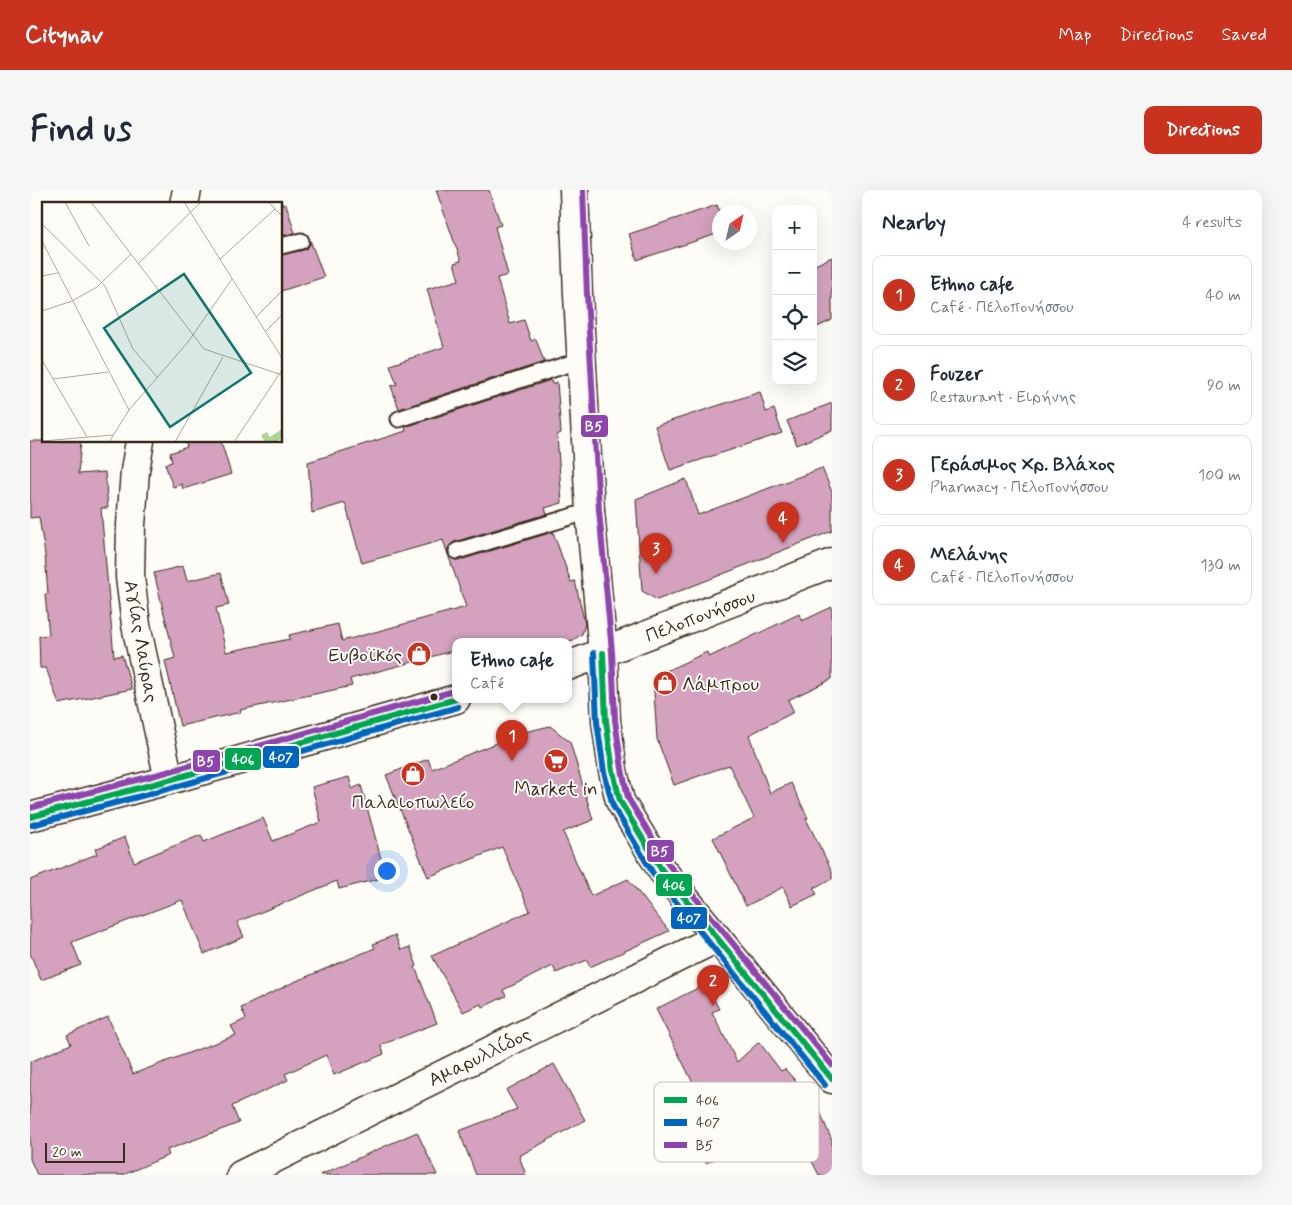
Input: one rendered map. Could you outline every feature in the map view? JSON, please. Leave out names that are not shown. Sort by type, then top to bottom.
[{"type":"street","points":[[574,190],[590,511],[603,653],[606,721],[613,771],[620,801],[661,869],[832,1080]]},
{"type":"street","name":"Αγίας Λαύρας","points":[[140,442],[134,480],[130,577],[136,625],[169,780]]},
{"type":"street","name":"Πελοπονήσσου","points":[[572,665],[832,563]]},
{"type":"street","points":[[30,816],[169,780],[452,701]]},
{"type":"street","name":"Αμαρυλλίδος","points":[[241,1175],[717,938]]},
{"type":"lane","points":[[282,246],[301,241]]},
{"type":"lane","points":[[399,419],[581,360]]},
{"type":"lane","points":[[457,551],[590,511]]},
{"type":"building","points":[[436,190],[489,190],[501,225],[495,227],[508,275],[497,278],[510,324],[524,320],[531,341],[536,339],[544,362],[399,409],[391,386],[397,384],[390,365],[444,347],[427,289],[459,280],[454,263],[461,261]]},
{"type":"building","points":[[282,204],[286,204],[295,233],[282,236]]},
{"type":"building","points":[[712,207],[712,236],[637,260],[629,234]]},
{"type":"building","points":[[310,240],[324,277],[282,291],[282,255],[304,250],[310,244]]},
{"type":"building","points":[[832,257],[832,320],[817,327],[817,295],[817,264]]},
{"type":"building","points":[[551,380],[552,384],[557,382],[561,433],[557,435],[562,503],[545,508],[547,514],[454,542],[450,545],[448,553],[451,558],[460,560],[553,532],[571,582],[575,581],[585,624],[582,634],[572,640],[572,638],[452,638],[452,651],[350,679],[352,686],[240,710],[241,712],[180,726],[165,661],[175,658],[154,573],[183,566],[187,581],[221,573],[229,605],[216,608],[226,652],[290,639],[289,635],[338,624],[342,641],[466,607],[443,540],[362,563],[345,503],[312,513],[308,462],[406,431],[405,427]]},
{"type":"building","points":[[760,392],[766,412],[774,409],[782,433],[670,470],[655,426]]},
{"type":"building","points":[[832,403],[832,430],[797,445],[787,421]]},
{"type":"building","points":[[30,441],[81,442],[78,474],[105,472],[108,508],[101,508],[114,657],[122,655],[132,689],[59,704],[46,668],[40,668],[39,636],[49,635],[45,594],[48,594],[45,555],[39,517],[30,518]]},
{"type":"building","points":[[185,442],[221,442],[231,474],[183,489],[182,484],[173,487],[165,464],[172,462],[170,453],[187,447]]},
{"type":"building","points":[[822,468],[832,492],[832,531],[657,600],[642,591],[636,499],[686,479],[698,515]]},
{"type":"building","points":[[832,607],[832,679],[788,700],[794,712],[749,735],[770,793],[791,783],[808,818],[806,819],[832,871],[832,879],[813,888],[817,894],[792,906],[783,887],[746,906],[713,838],[754,818],[729,765],[674,785],[657,739],[653,677],[707,652],[709,657],[799,614],[802,621]]},
{"type":"building","points":[[550,726],[570,742],[593,820],[563,832],[591,896],[628,879],[669,931],[590,967],[587,960],[556,973],[553,966],[503,990],[506,996],[483,1007],[481,1004],[463,1012],[432,956],[530,911],[502,847],[428,877],[386,775],[428,759],[432,769],[521,733]]},
{"type":"building","points":[[349,777],[352,789],[361,785],[386,877],[339,889],[337,881],[237,922],[244,937],[204,954],[182,900],[72,942],[81,965],[41,980],[30,953],[30,880],[97,854],[95,849],[125,837],[134,862],[201,835],[204,842],[263,818],[273,841],[321,822],[312,787]]},
{"type":"building","points":[[395,935],[401,950],[410,947],[417,966],[415,967],[437,1023],[381,1045],[384,1054],[334,1075],[326,1055],[285,1074],[288,1080],[232,1106],[239,1123],[167,1150],[169,1155],[123,1175],[37,1175],[30,1159],[30,1062],[71,1044],[67,1035],[108,1017],[133,1074],[236,1035],[231,1026],[246,1019],[241,1008],[294,982],[375,948],[373,944]]},
{"type":"building","points":[[706,984],[719,1009],[712,1012],[737,1062],[759,1042],[781,1071],[785,1069],[796,1082],[692,1082],[656,1009]]},
{"type":"building","points":[[554,1064],[585,1120],[519,1156],[526,1175],[476,1175],[459,1131],[517,1109],[506,1090]]},
{"type":"building","points":[[819,1109],[832,1141],[832,1175],[819,1175],[812,1162],[819,1162]]},
{"type":"building","points":[[417,1132],[437,1175],[320,1175]]},
{"type":"transit line","name":"Β5","points":[[583,190],[599,510],[612,652],[615,720],[628,798],[668,864],[832,1065]]},
{"type":"transit line","name":"407","points":[[594,653],[597,722],[604,772],[613,806],[654,875],[825,1085]]},
{"type":"transit line","name":"406","points":[[603,653],[606,721],[613,771],[620,801],[661,869],[832,1079]]},
{"type":"transit line","name":"Β5","points":[[30,808],[167,772],[452,692]]},
{"type":"transit line","name":"406","points":[[30,817],[452,700]]},
{"type":"transit line","name":"407","points":[[32,825],[458,707]]},
{"type":"place","name":"Μελάνης","points":[[783,543]]},
{"type":"place","name":"Γεράσιμος Χρ. Βλάχος","points":[[656,574]]},
{"type":"place","name":"Ευβοϊκός","points":[[419,654]]},
{"type":"place","name":"Λάμπρου","points":[[665,683]]},
{"type":"place","name":"Ethno cafe","points":[[512,761]]},
{"type":"place","name":"Market in","points":[[556,761]]},
{"type":"place","name":"Παλαιοπωλείο","points":[[413,774]]},
{"type":"place","name":"Fouzer","points":[[713,1006]]}]
